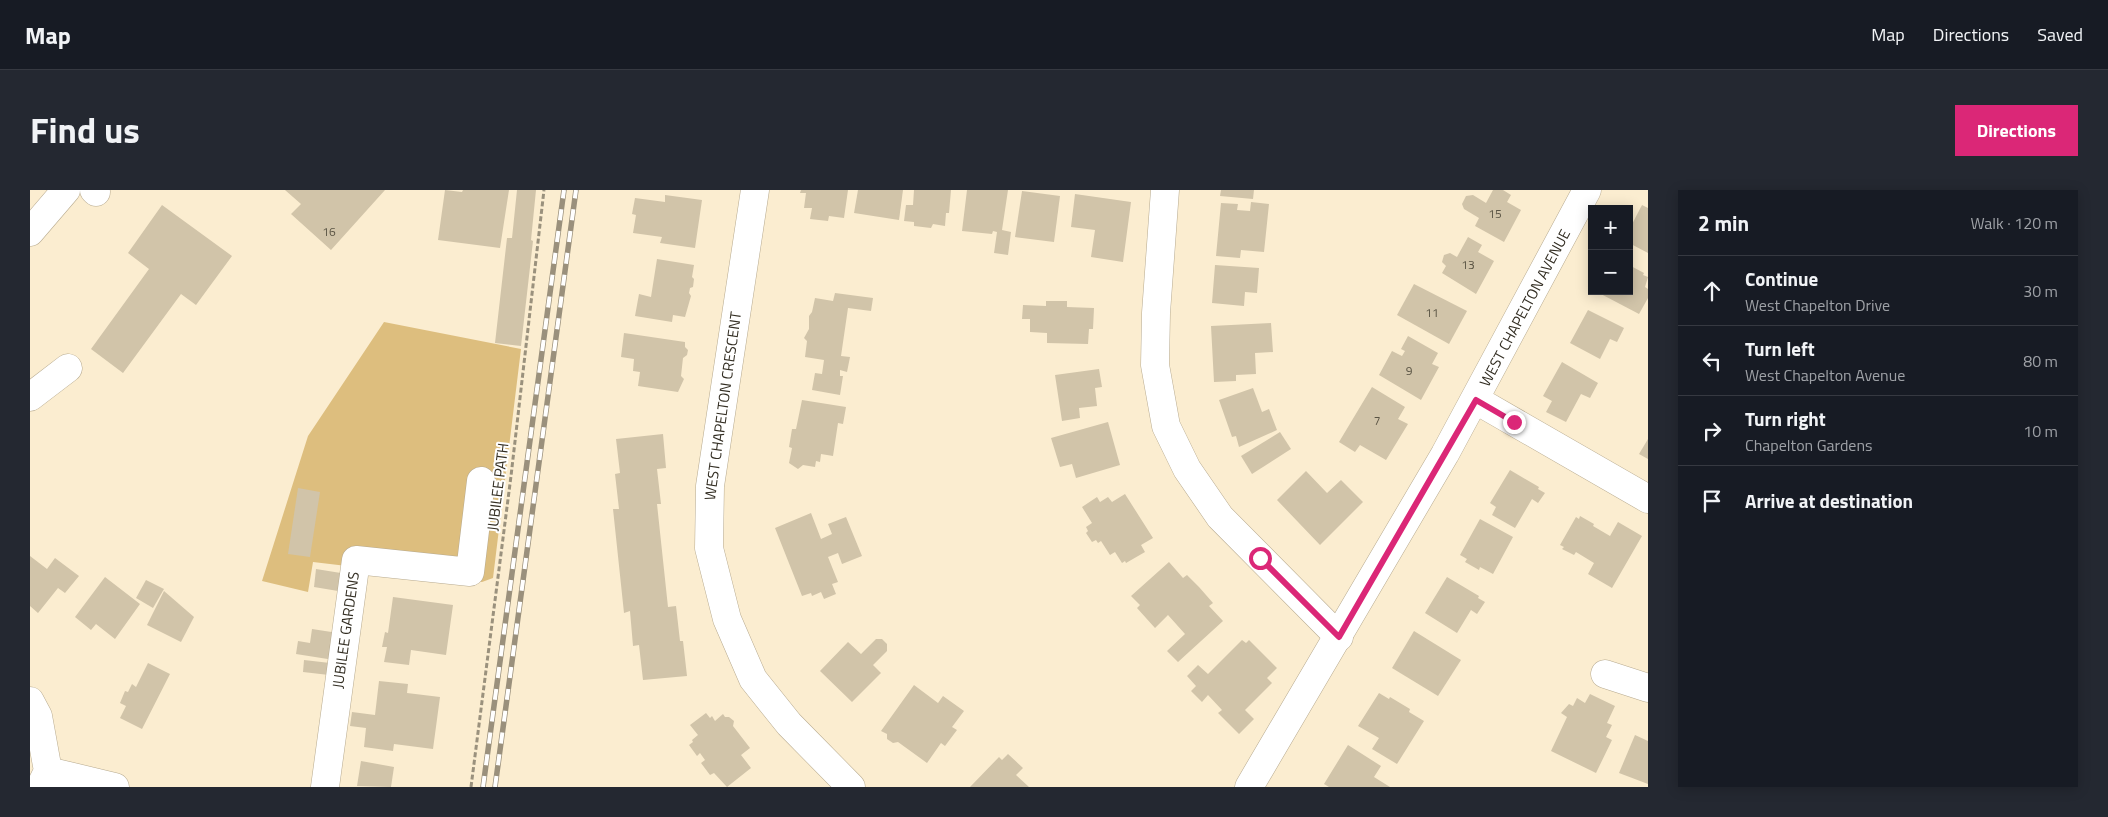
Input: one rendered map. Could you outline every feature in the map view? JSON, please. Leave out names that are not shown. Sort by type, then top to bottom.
[{"type":"street","points":[[30,232],[66,190]]},
{"type":"street","name":"WEST CHAPELTON CRESCENT","points":[[755,190],[710,486],[709,548],[727,619],[753,679],[789,724],[851,787]]},
{"type":"street","points":[[1165,190],[1156,314],[1155,365],[1166,426],[1187,469],[1220,517],[1339,637]]},
{"type":"street","name":"WEST CHAPELTON AVENUE","points":[[1249,787],[1339,637],[1476,400],[1587,190]]},
{"type":"street","points":[[30,397],[68,368]]},
{"type":"street","points":[[1476,400],[1648,499]]},
{"type":"street","name":"JUBILEE GARDENS","points":[[325,787],[356,560],[470,572],[481,481]]},
{"type":"street","points":[[1605,674],[1648,688]]},
{"type":"street","points":[[30,701],[38,716],[44,779],[115,787]]},
{"type":"path","name":"JUBILEE PATH","points":[[471,787],[511,476],[544,190]]},
{"type":"shaded area","points":[[384,322],[521,349],[493,578],[482,582],[313,562],[308,592],[262,581],[308,436]]},
{"type":"building","points":[[285,190],[385,190],[331,250],[291,214],[301,204]]},
{"type":"building","points":[[445,190],[462,192],[463,190],[509,190],[500,248],[438,240]]},
{"type":"building","points":[[517,190],[536,190],[531,240],[533,241],[521,346],[495,343],[507,238],[512,238]]},
{"type":"building","points":[[801,190],[848,190],[844,218],[829,216],[828,221],[810,219],[812,208],[804,208],[806,193],[800,193]]},
{"type":"building","points":[[858,190],[903,190],[899,220],[854,213]]},
{"type":"building","points":[[914,190],[951,190],[949,213],[946,213],[945,226],[933,224],[931,228],[914,226],[914,222],[904,221],[906,205],[913,205]]},
{"type":"building","points":[[967,190],[1008,190],[1002,230],[1011,232],[1008,255],[994,253],[997,232],[993,231],[992,234],[962,231]]},
{"type":"building","points":[[1221,190],[1254,190],[1253,199],[1220,196]]},
{"type":"building","points":[[1493,190],[1503,190],[1511,195],[1507,202],[1521,210],[1504,242],[1475,226],[1479,218],[1464,209],[1462,204],[1466,196],[1473,195],[1486,203]]},
{"type":"building","points":[[1022,191],[1060,196],[1054,242],[1015,237]]},
{"type":"building","points":[[1075,194],[1131,202],[1123,262],[1091,257],[1095,230],[1071,227]]},
{"type":"building","points":[[665,195],[702,200],[695,248],[660,243],[662,237],[633,233],[636,215],[632,214],[635,198],[665,202]]},
{"type":"building","points":[[1251,202],[1269,204],[1264,252],[1241,250],[1240,258],[1216,256],[1221,203],[1238,204],[1237,210],[1250,211]]},
{"type":"building","points":[[162,205],[232,256],[196,305],[181,294],[123,373],[91,349],[149,269],[128,253]]},
{"type":"building","points":[[1642,205],[1648,208],[1648,253],[1633,245],[1633,222]]},
{"type":"building","points":[[1468,237],[1482,245],[1478,252],[1494,261],[1476,294],[1442,273],[1446,266],[1442,262],[1444,255],[1450,253],[1457,257]]},
{"type":"building","points":[[657,259],[694,265],[693,287],[690,288],[689,293],[691,296],[685,317],[673,315],[672,322],[635,316],[639,294],[651,297]]},
{"type":"building","points":[[1215,265],[1259,268],[1257,293],[1245,292],[1244,306],[1212,303]]},
{"type":"building","points":[[1633,267],[1648,277],[1645,287],[1648,289],[1648,298],[1639,314],[1603,295],[1633,295]]},
{"type":"building","points":[[1414,284],[1467,311],[1449,344],[1397,315]]},
{"type":"building","points":[[835,293],[873,298],[871,311],[848,308],[841,356],[850,357],[847,372],[840,370],[840,376],[843,376],[840,395],[812,390],[815,373],[822,374],[824,360],[805,357],[807,341],[804,338],[809,329],[809,316],[812,312],[815,298],[833,301]]},
{"type":"building","points":[[1046,301],[1067,301],[1067,307],[1094,308],[1093,329],[1089,329],[1088,344],[1047,343],[1047,333],[1030,332],[1030,319],[1022,319],[1023,305],[1046,306]]},
{"type":"building","points":[[1588,310],[1624,328],[1617,342],[1610,339],[1600,359],[1570,343]]},
{"type":"building","points":[[1271,323],[1273,352],[1255,353],[1256,374],[1236,375],[1236,381],[1214,382],[1211,326]]},
{"type":"building","points":[[624,333],[685,342],[685,347],[688,350],[687,355],[683,358],[681,376],[684,379],[678,392],[638,386],[640,372],[633,371],[634,359],[621,357]]},
{"type":"building","points":[[1408,336],[1438,353],[1432,364],[1439,367],[1421,400],[1379,375],[1392,351],[1402,356],[1405,351],[1401,349]]},
{"type":"building","points":[[1562,362],[1598,383],[1590,398],[1581,394],[1566,422],[1546,412],[1552,401],[1543,396]]},
{"type":"building","points":[[1099,369],[1102,387],[1095,388],[1097,406],[1079,408],[1080,418],[1062,421],[1055,375]]},
{"type":"building","points":[[1372,387],[1405,407],[1398,419],[1408,424],[1386,460],[1360,445],[1355,452],[1339,442]]},
{"type":"building","points":[[1253,388],[1262,412],[1269,409],[1277,430],[1239,447],[1236,436],[1232,437],[1219,400]]},
{"type":"building","points":[[802,400],[846,407],[843,424],[838,423],[833,456],[821,454],[820,462],[816,461],[815,467],[803,465],[798,469],[789,463],[792,448],[789,447],[792,429],[796,429]]},
{"type":"building","points":[[1108,422],[1120,465],[1076,478],[1072,464],[1060,467],[1051,438]]},
{"type":"building","points":[[1280,432],[1291,449],[1252,474],[1241,456]]},
{"type":"building","points":[[663,434],[666,468],[657,469],[661,504],[657,504],[668,607],[676,606],[687,676],[643,680],[639,645],[633,646],[630,611],[624,613],[613,509],[619,509],[615,474],[620,473],[616,439]]},
{"type":"building","points":[[1648,439],[1648,459],[1639,454]]},
{"type":"building","points":[[1510,470],[1539,487],[1538,489],[1545,493],[1538,503],[1532,499],[1515,528],[1492,515],[1496,507],[1490,503]]},
{"type":"building","points":[[1306,471],[1327,493],[1341,480],[1363,502],[1320,545],[1277,500]]},
{"type":"building","points":[[298,488],[320,492],[310,557],[288,554]]},
{"type":"building","points":[[1125,494],[1153,538],[1141,545],[1145,552],[1126,563],[1125,561],[1122,563],[1115,552],[1110,555],[1101,541],[1098,543],[1096,540],[1092,542],[1086,533],[1088,531],[1086,527],[1092,523],[1082,507],[1097,497],[1100,502],[1108,497],[1112,502]]},
{"type":"building","points":[[811,513],[821,539],[832,534],[828,524],[846,517],[862,556],[842,564],[838,553],[828,557],[838,582],[832,584],[836,594],[824,599],[821,592],[812,596],[811,593],[802,596],[775,528]]},
{"type":"building","points":[[1580,516],[1610,536],[1618,522],[1642,536],[1612,588],[1588,574],[1594,563],[1576,552],[1574,555],[1562,549],[1564,547],[1560,545],[1576,517],[1579,519]]},
{"type":"building","points":[[1480,519],[1513,537],[1493,574],[1480,567],[1479,570],[1465,562],[1467,559],[1460,555]]},
{"type":"building","points":[[30,556],[47,569],[55,558],[79,576],[65,593],[58,588],[38,613],[30,606]]},
{"type":"building","points":[[1169,562],[1183,578],[1187,575],[1199,587],[1213,603],[1209,606],[1223,621],[1178,662],[1167,651],[1185,634],[1168,615],[1155,628],[1137,608],[1140,605],[1131,596]]},
{"type":"building","points":[[316,569],[347,574],[344,592],[314,587]]},
{"type":"building","points":[[105,577],[140,604],[115,639],[96,624],[91,630],[75,617]]},
{"type":"building","points":[[1447,577],[1479,596],[1478,598],[1485,602],[1477,614],[1471,610],[1457,633],[1425,613]]},
{"type":"building","points":[[146,580],[164,589],[153,608],[136,598]]},
{"type":"building","points":[[164,591],[194,617],[181,642],[147,625]]},
{"type":"building","points":[[393,597],[453,605],[446,655],[411,650],[409,665],[384,662],[387,647],[382,647],[385,632],[388,633]]},
{"type":"building","points":[[312,629],[338,633],[334,660],[296,654],[298,641],[310,643]]},
{"type":"building","points":[[1414,631],[1461,660],[1438,696],[1392,668]]},
{"type":"building","points":[[876,639],[882,639],[887,644],[887,651],[873,665],[881,673],[852,702],[820,671],[848,642],[861,654]]},
{"type":"building","points":[[1242,640],[1246,643],[1249,640],[1277,668],[1267,678],[1272,683],[1245,710],[1254,719],[1239,734],[1218,713],[1222,710],[1208,695],[1202,702],[1191,691],[1196,686],[1187,676],[1198,665],[1208,674]]},
{"type":"building","points":[[304,660],[330,663],[329,675],[303,672]]},
{"type":"building","points":[[148,663],[170,674],[142,729],[120,718],[126,706],[120,703],[125,691],[128,692],[132,684],[136,687]]},
{"type":"building","points":[[379,681],[408,684],[407,693],[440,697],[433,749],[394,744],[393,751],[364,747],[366,728],[350,726],[352,712],[375,715]]},
{"type":"building","points":[[914,685],[938,703],[943,696],[964,711],[952,727],[957,730],[945,746],[941,743],[927,763],[898,742],[893,743],[887,739],[887,734],[881,731]]},
{"type":"building","points":[[1379,693],[1410,709],[1409,712],[1424,721],[1397,764],[1372,749],[1379,738],[1358,726]]},
{"type":"building","points":[[1590,694],[1615,706],[1607,723],[1612,725],[1606,737],[1612,740],[1596,773],[1551,751],[1567,717],[1561,713],[1569,704],[1573,706],[1577,698],[1585,703]]},
{"type":"building","points":[[706,713],[710,718],[712,716],[715,721],[723,714],[725,717],[729,717],[734,721],[733,726],[750,748],[741,755],[751,768],[727,787],[714,773],[710,775],[701,763],[705,760],[700,753],[697,756],[689,745],[698,735],[690,725]]},
{"type":"building","points":[[1635,735],[1648,741],[1648,784],[1619,773]]},
{"type":"building","points":[[1348,745],[1381,766],[1374,777],[1390,787],[1329,787],[1324,784]]},
{"type":"building","points":[[1008,754],[1023,768],[1016,775],[1029,787],[970,787],[999,757],[1002,760]]},
{"type":"building","points":[[361,761],[394,767],[391,787],[357,786]]},
{"type":"railway","points":[[483,787],[564,190]]},
{"type":"railway","points":[[495,787],[576,190]]},
{"type":"route","points":[[1260,558],[1339,637],[1476,400],[1514,422]]}]
